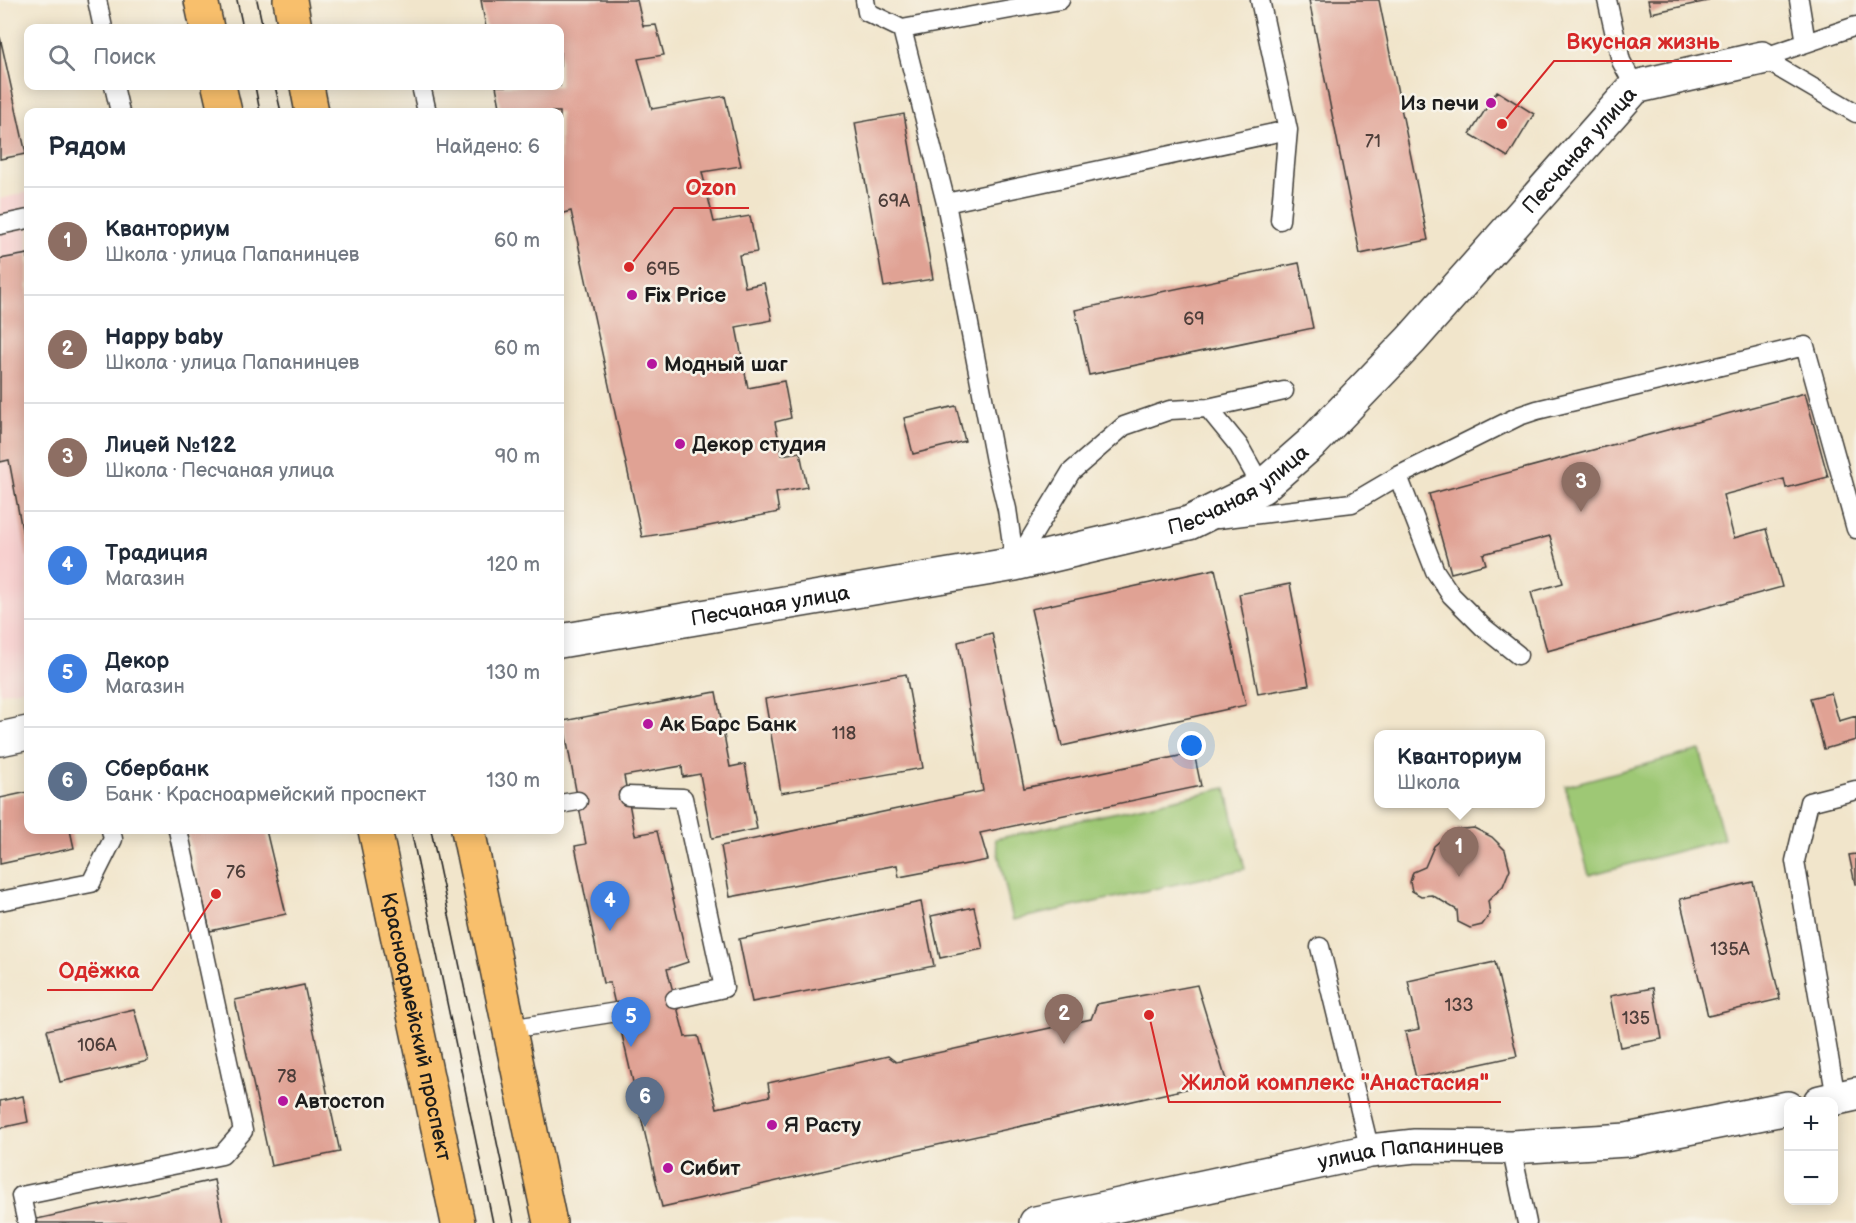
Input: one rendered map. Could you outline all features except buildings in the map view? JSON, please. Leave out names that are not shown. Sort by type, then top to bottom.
[{"type":"main road","points":[[201,0],[206,24]]},
{"type":"main road","points":[[290,0],[295,24]]},
{"type":"main road","points":[[220,90],[224,108]]},
{"type":"main road","points":[[308,90],[311,108]]},
{"type":"main road","name":"Красноармейский проспект","points":[[376,834],[458,1223]]},
{"type":"main road","points":[[469,834],[550,1223]]},
{"type":"street","name":"Песчаная улица","points":[[564,639],[1016,564],[1189,523],[1262,487],[1313,442],[1411,340],[1635,87],[1762,58]]},
{"type":"street","points":[[0,739],[24,734]]},
{"type":"street","name":"улица Папанинцев","points":[[1036,1223],[1069,1220],[1370,1151],[1415,1146],[1511,1147],[1628,1140],[1784,1109]]},
{"type":"lane","points":[[97,0],[102,24]]},
{"type":"lane","points":[[865,0],[867,12],[902,29],[1060,0]]},
{"type":"lane","points":[[1260,0],[1288,130],[1280,219]]},
{"type":"lane","points":[[1607,0],[1621,61],[1635,87]]},
{"type":"lane","points":[[1799,0],[1806,43]]},
{"type":"lane","points":[[1762,58],[1856,26]]},
{"type":"lane","points":[[902,29],[946,203],[1016,564]]},
{"type":"lane","points":[[1762,58],[1856,113]]},
{"type":"lane","points":[[115,90],[119,108]]},
{"type":"lane","points":[[422,90],[426,108]]},
{"type":"lane","points":[[946,203],[1288,130]]},
{"type":"lane","points":[[0,225],[24,220]]},
{"type":"lane","points":[[1189,523],[1352,503],[1398,476],[1528,413],[1805,346],[1856,529]]},
{"type":"lane","points":[[1016,564],[1071,472],[1124,426],[1170,410],[1208,408],[1284,391]]},
{"type":"lane","points":[[1208,408],[1239,446],[1262,487]]},
{"type":"lane","points":[[1398,476],[1435,571],[1452,595],[1475,619],[1518,655]]},
{"type":"lane","points":[[1837,1097],[1795,861],[1809,802],[1856,790]]},
{"type":"lane","points":[[628,796],[683,798],[724,988],[675,999]]},
{"type":"lane","points":[[564,803],[578,801]]},
{"type":"lane","points":[[0,901],[91,883],[113,839],[112,834]]},
{"type":"lane","points":[[27,1223],[21,1196],[222,1155],[243,1131],[179,834]]},
{"type":"lane","points":[[1320,947],[1370,1151]]},
{"type":"lane","points":[[509,1029],[617,1012]]},
{"type":"lane","points":[[1511,1147],[1527,1223]]},
{"type":"shaded area","points":[[24,193],[24,689],[0,693],[0,199]]},
{"type":"green space","points":[[1700,750],[1724,839],[1589,875],[1565,786]]},
{"type":"green space","points":[[1226,788],[1245,869],[1013,920],[995,839]]},
{"type":"tram line","points":[[237,0],[242,24]]},
{"type":"tram line","points":[[257,0],[262,24]]},
{"type":"tram line","points":[[256,90],[259,108]]},
{"type":"tram line","points":[[276,90],[280,108]]},
{"type":"tram line","points":[[412,834],[493,1223]]},
{"type":"tram line","points":[[432,834],[514,1223]]},
{"type":"place","name":"Из печи","points":[[1491,103]]},
{"type":"place","name":"Вкусная жизнь","points":[[1502,124]]},
{"type":"place","name":"Ozon","points":[[629,267]]},
{"type":"place","name":"Fix Price","points":[[632,295]]},
{"type":"place","name":"Модный шаг","points":[[652,364]]},
{"type":"place","name":"Декор студия","points":[[680,444]]},
{"type":"place","name":"Лицей №122","points":[[1581,512]]},
{"type":"place","name":"Ак Барс Банк","points":[[648,724]]},
{"type":"place","name":"Кванториум","points":[[1459,877]]},
{"type":"place","name":"Одёжка","points":[[216,894]]},
{"type":"place","name":"Традиция","points":[[610,931]]},
{"type":"place","name":"Жилой комплекс \"Анастасия\"","points":[[1149,1015]]},
{"type":"place","name":"Happy baby","points":[[1064,1044]]},
{"type":"place","name":"Декор","points":[[631,1047]]},
{"type":"place","name":"Автостоп","points":[[283,1101]]},
{"type":"place","name":"Я Расту","points":[[772,1125]]},
{"type":"place","name":"Сбербанк","points":[[645,1127]]},
{"type":"place","name":"Сибит","points":[[668,1168]]}]
